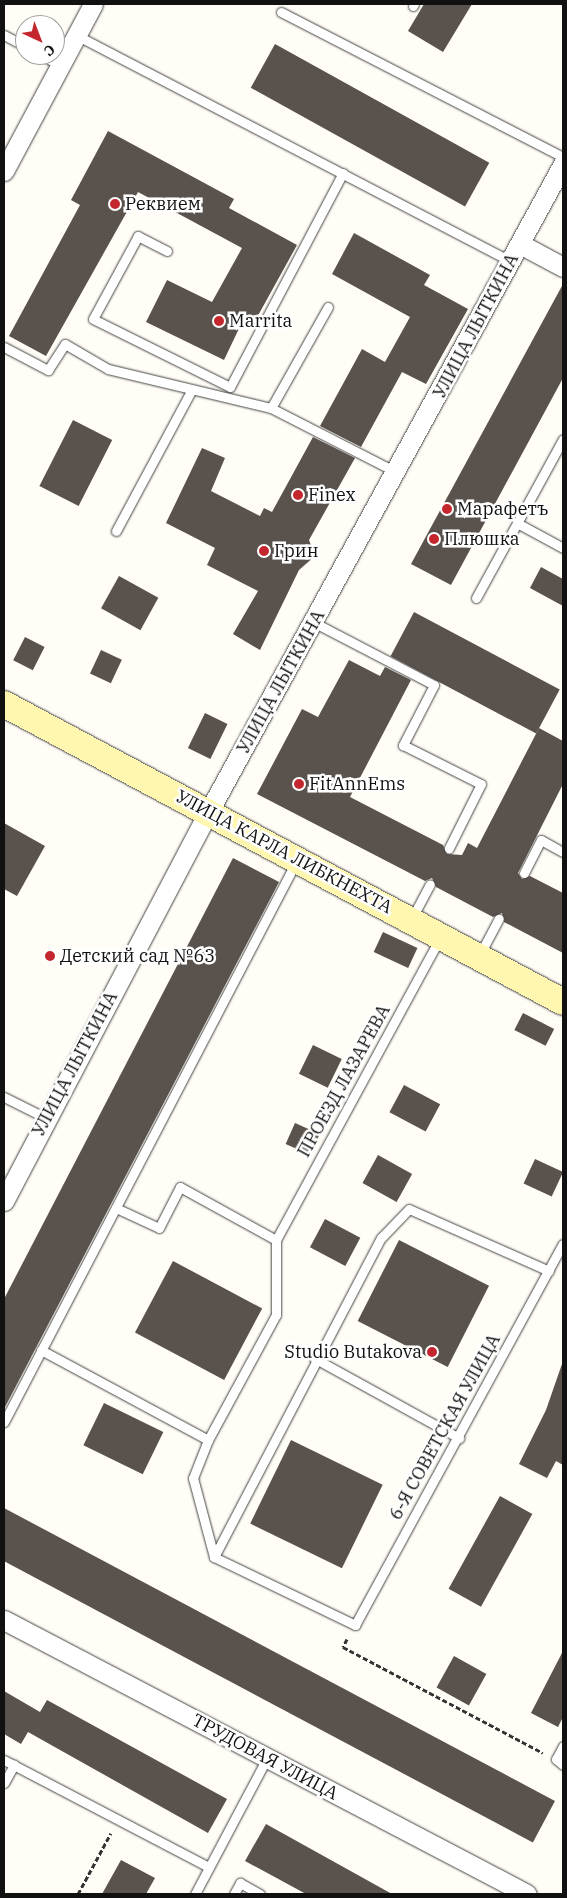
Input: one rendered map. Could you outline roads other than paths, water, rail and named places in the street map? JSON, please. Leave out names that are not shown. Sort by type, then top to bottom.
[{"type":"street","points":[[4,171],[93,4]]},
{"type":"street","name":"УЛИЦА ЛЫТКИНА","points":[[4,1201],[209,811],[315,623],[563,164]]},
{"type":"street","points":[[520,244],[563,267]]},
{"type":"street","name":"УЛИЦА КАРЛА ЛИБКНЕХТА","points":[[4,704],[209,811],[563,1002]]},
{"type":"street","name":"ТРУДОВАЯ УЛИЦА","points":[[4,1620],[527,1894]]},
{"type":"lane","points":[[281,12],[563,157]]},
{"type":"lane","points":[[76,35],[511,261]]},
{"type":"lane","points":[[167,251],[138,236],[93,320],[230,387],[343,173]]},
{"type":"lane","points":[[271,408],[328,307]]},
{"type":"lane","points":[[4,347],[48,370],[65,344],[108,369],[191,391],[271,408],[396,472]]},
{"type":"lane","points":[[116,531],[191,391]]},
{"type":"lane","points":[[476,598],[563,439]]},
{"type":"lane","points":[[517,523],[563,548]]},
{"type":"lane","points":[[315,623],[434,685],[403,745],[481,784],[449,848]]},
{"type":"lane","points":[[524,872],[541,840],[563,852]]},
{"type":"lane","points":[[4,1422],[297,859]]},
{"type":"lane","points":[[411,921],[430,884]]},
{"type":"lane","points":[[479,957],[499,920]]},
{"type":"lane","name":"ПРОЕЗД ЛАЗАРЕВА","points":[[276,1240],[441,937]]},
{"type":"lane","points":[[4,1097],[46,1118]]},
{"type":"lane","points":[[116,1208],[159,1228],[180,1186],[276,1240],[276,1315],[208,1440],[193,1478],[214,1556]]},
{"type":"lane","points":[[214,1556],[314,1358],[381,1238],[409,1209],[549,1271]]},
{"type":"lane","name":"6-Я СОВЕТСКАЯ УЛИЦА","points":[[214,1556],[354,1625],[459,1438],[563,1244]]},
{"type":"lane","points":[[41,1350],[208,1440]]},
{"type":"lane","points":[[314,1358],[459,1438]]},
{"type":"lane","points":[[560,1762],[563,1746]]},
{"type":"lane","points":[[195,1894],[267,1758]]},
{"type":"lane","points":[[4,1760],[209,1867]]},
{"type":"lane","points":[[4,1784],[14,1765]]},
{"type":"lane","points":[[234,1894],[240,1883],[260,1894]]},
{"type":"place","name":"Реквием","points":[[115,204]]},
{"type":"place","name":"Marrita","points":[[219,321]]},
{"type":"place","name":"Finex","points":[[298,495]]},
{"type":"place","name":"Марафетъ","points":[[447,509]]},
{"type":"place","name":"Плюшка","points":[[434,539]]},
{"type":"place","name":"Грин","points":[[264,551]]},
{"type":"place","name":"FitAnnEms","points":[[299,784]]},
{"type":"place","name":"Детский сад №63","points":[[50,956]]},
{"type":"place","name":"Studio Butakova","points":[[432,1352]]}]
